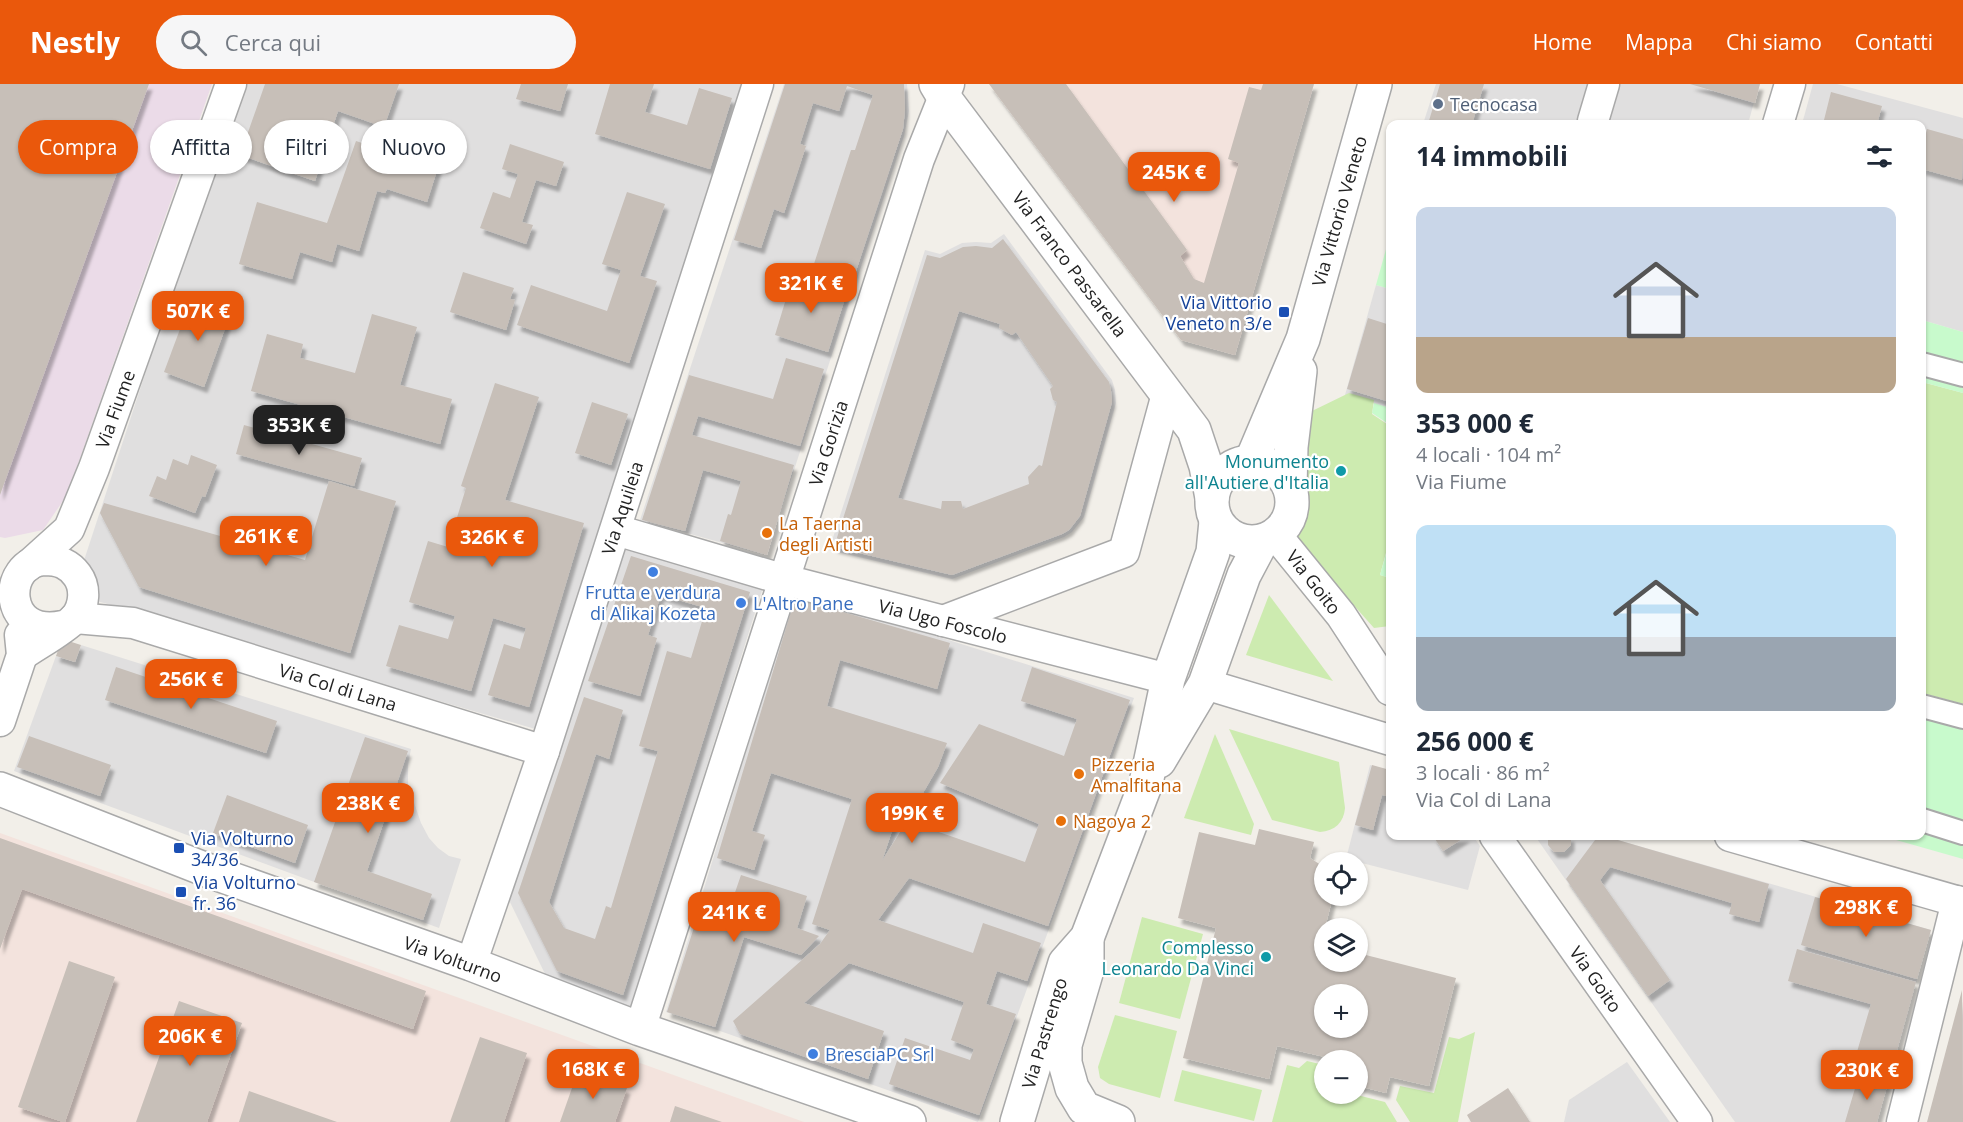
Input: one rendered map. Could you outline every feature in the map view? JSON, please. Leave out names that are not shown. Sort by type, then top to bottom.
[{"type":"street","name":"Via Fiume","points":[[17,570],[69,529],[94,468],[231,84]]},
{"type":"street","name":"Via Aquileia","points":[[471,964],[544,751],[759,84]]},
{"type":"street","name":"Via Vittorio Veneto","points":[[1247,462],[1303,339],[1375,84]]},
{"type":"street","points":[[1593,120],[1604,84]]},
{"type":"street","points":[[1779,120],[1790,84]]},
{"type":"street","name":"Via Franco Passarella","points":[[943,89],[1194,430],[1206,466],[1214,509]]},
{"type":"street","name":"Via Gorizia","points":[[640,1029],[943,89]]},
{"type":"street","name":"Via Vittorio Veneto","points":[[1290,488],[1291,447],[1303,339]]},
{"type":"street","points":[[1926,365],[1963,375]]},
{"type":"street","points":[[943,621],[1124,552],[1167,394]]},
{"type":"street","name":"Via Franco Passarella","points":[[1194,430],[1247,462]]},
{"type":"street","points":[[1247,462],[1275,468],[1290,488],[1292,510],[1286,524],[1269,538],[1239,541],[1226,533],[1214,509],[1214,490],[1222,476],[1228,470],[1247,462]]},
{"type":"street","name":"Via Pastrengo","points":[[1017,1122],[1065,963],[1087,938],[1146,783],[1168,679],[1213,552],[1214,509]]},
{"type":"street","points":[[22,655],[69,622],[82,605],[84,590],[69,529]]},
{"type":"street","name":"Via Ugo Foscolo","points":[[615,530],[785,580],[1168,679]]},
{"type":"street","name":"Via Pastrengo","points":[[1146,783],[1205,684],[1244,575],[1269,538]]},
{"type":"street","name":"Via Goito","points":[[1269,538],[1341,615],[1386,684]]},
{"type":"street","points":[[0,721],[22,655],[11,604],[18,577],[17,570],[41,560],[56,560],[69,566],[80,581]]},
{"type":"street","name":"Via Col di Lana","points":[[80,581],[133,623]]},
{"type":"street","points":[[11,604],[23,618],[34,626],[49,629],[69,622]]},
{"type":"street","name":"Via Col di Lana","points":[[69,622],[133,623],[544,751]]},
{"type":"street","points":[[1205,684],[1386,739]]},
{"type":"street","points":[[1926,707],[1963,717]]},
{"type":"street","name":"Via Volturno","points":[[0,789],[212,872],[471,964],[640,1029],[909,1122]]},
{"type":"street","points":[[1926,821],[1963,833]]},
{"type":"street","name":"Via Goito","points":[[1498,840],[1697,1122]]},
{"type":"street","points":[[1744,840],[1960,902],[1902,1122]]},
{"type":"street","points":[[1087,938],[1087,970],[1065,1045],[1065,1063],[1072,1088],[1084,1108],[1118,1122]]},
{"type":"shaded area","points":[[0,84],[212,84],[199,120],[150,120],[150,174],[180,174],[67,495],[43,530],[0,537]]},
{"type":"shaded area","points":[[240,84],[747,84],[542,731],[73,594],[211,174],[252,174],[252,120],[228,120]]},
{"type":"shaded area","points":[[784,84],[907,84],[909,111],[904,136],[766,555],[640,520]]},
{"type":"shaded area","points":[[989,84],[1314,84],[1235,355],[1181,340]]},
{"type":"shaded area","points":[[1436,84],[1592,84],[1596,120],[1424,120]]},
{"type":"shaded area","points":[[1615,84],[1759,84],[1749,120],[1605,120]]},
{"type":"shaded area","points":[[1813,84],[1837,84],[1963,118],[1963,332],[1926,321],[1926,120],[1803,120]]},
{"type":"shaded area","points":[[1004,234],[1112,380],[1115,390],[1116,403],[1084,517],[1072,532],[1064,537],[952,579],[829,550],[925,250],[940,254],[962,243],[991,243]]},
{"type":"shaded area","points":[[1376,285],[1386,288],[1386,407],[1345,395]]},
{"type":"shaded area","points":[[624,543],[764,584],[630,1010],[548,980],[506,894]]},
{"type":"shaded area","points":[[795,592],[1134,698],[978,1122],[666,1012]]},
{"type":"shaded area","points":[[81,645],[411,749],[408,785],[421,823],[429,838],[438,848],[449,856],[461,859],[439,928],[14,771],[56,656],[75,662]]},
{"type":"shaded area","points":[[1370,765],[1386,770],[1386,840],[1476,840],[1480,846],[1468,890],[1368,865],[1368,852],[1348,852]]},
{"type":"shaded area","points":[[0,833],[804,1122],[0,1122]]},
{"type":"shaded area","points":[[1538,840],[1618,840],[1931,930],[1877,1122],[1735,1122]]},
{"type":"shaded area","points":[[1627,1062],[1670,1122],[1564,1122],[1569,1100]]},
{"type":"green space","points":[[1386,249],[1386,288],[1376,285]]},
{"type":"green space","points":[[1926,321],[1963,332],[1963,393],[1926,383]]},
{"type":"green space","points":[[1926,383],[1963,393],[1963,704],[1926,694]]},
{"type":"green space","points":[[1349,393],[1374,400],[1372,414],[1386,423],[1386,553],[1380,575],[1386,577],[1386,626],[1374,628],[1294,538],[1305,524],[1307,504],[1303,482],[1312,411]]},
{"type":"green space","points":[[1374,403],[1386,407],[1386,422],[1372,413]]},
{"type":"green space","points":[[1386,554],[1386,577],[1380,575]]},
{"type":"green space","points":[[1269,595],[1333,681],[1246,655]]},
{"type":"green space","points":[[1926,694],[1963,704],[1963,859],[1896,840],[1926,840]]},
{"type":"green space","points":[[1229,729],[1339,762],[1345,808],[1343,818],[1338,825],[1320,832],[1272,820]]},
{"type":"green space","points":[[1215,734],[1254,824],[1251,835],[1184,818]]},
{"type":"green space","points":[[1142,917],[1203,934],[1180,1019],[1119,1003]]},
{"type":"green space","points":[[1115,1015],[1177,1031],[1160,1098],[1109,1084],[1100,1078],[1098,1067]]},
{"type":"green space","points":[[1475,1032],[1458,1122],[1410,1122],[1396,1100],[1400,1086],[1434,1093],[1449,1037],[1459,1039]]},
{"type":"green space","points":[[1307,1061],[1314,1063],[1314,1104],[1368,1104],[1368,1098],[1385,1102],[1397,1122],[1272,1122],[1287,1065],[1299,1068]]},
{"type":"green space","points":[[1182,1070],[1262,1090],[1254,1121],[1174,1101]]},
{"type":"building","points":[[0,84],[149,84],[136,120],[18,120],[18,174],[116,174],[0,495]]},
{"type":"building","points":[[265,84],[399,84],[386,120],[364,120],[338,111],[335,120],[264,120],[264,163],[252,159],[252,121]]},
{"type":"building","points":[[521,84],[568,84],[560,111],[516,99]]},
{"type":"building","points":[[610,84],[654,84],[645,112],[687,125],[699,88],[732,98],[710,169],[595,134]]},
{"type":"building","points":[[785,84],[904,84],[903,129],[852,283],[812,270],[851,150],[855,150],[873,95],[847,86],[839,111],[813,103],[800,144],[806,146],[784,213],[774,209],[761,248],[734,240]]},
{"type":"building","points":[[989,84],[1066,84],[1187,250],[1180,256],[1194,279],[1204,283],[1239,163],[1228,159],[1249,87],[1261,90],[1263,84],[1314,84],[1235,355],[1181,340]]},
{"type":"building","points":[[1440,84],[1484,84],[1473,120],[1429,120]]},
{"type":"building","points":[[1690,84],[1760,84],[1755,103]]},
{"type":"building","points":[[1831,92],[1882,106],[1878,120],[1824,120]]},
{"type":"building","points":[[1927,129],[1963,139],[1962,180],[1926,170]]},
{"type":"building","points":[[356,141],[361,143],[361,174],[436,174],[427,202],[387,189],[385,193],[377,191],[359,251],[337,244],[332,262],[300,252],[292,279],[239,264],[257,202],[327,223],[344,174],[349,174],[349,161]]},
{"type":"building","points":[[510,144],[564,162],[556,186],[536,180],[522,222],[533,225],[526,244],[480,228],[493,192],[510,198],[518,174],[502,169]]},
{"type":"building","points":[[295,174],[317,174],[315,181]]},
{"type":"building","points":[[627,192],[665,204],[640,276],[657,281],[629,363],[517,325],[531,285],[607,311],[621,270],[602,264]]},
{"type":"building","points":[[1003,239],[1109,382],[1112,402],[1080,516],[1069,530],[1062,534],[952,575],[834,547],[927,255],[940,258],[963,247],[992,248]],"holes":[[[959,311],[1000,324],[999,328],[1012,335],[1016,332],[1053,386],[1050,389],[1053,400],[1057,402],[1042,466],[1039,465],[1028,477],[1029,484],[963,509],[961,501],[942,501],[941,509],[898,498]]]},
{"type":"building","points":[[463,272],[514,288],[510,299],[515,300],[506,330],[450,312]]},
{"type":"building","points":[[793,276],[847,292],[828,352],[775,335]]},
{"type":"building","points":[[192,297],[231,312],[204,387],[164,372]]},
{"type":"building","points":[[372,314],[417,327],[400,385],[452,399],[440,444],[251,391],[267,334],[303,344],[300,358],[355,373]]},
{"type":"building","points":[[1368,318],[1386,324],[1386,401],[1347,389]]},
{"type":"building","points":[[786,358],[824,369],[800,446],[698,416],[692,435],[794,465],[767,555],[720,541],[741,481],[703,470],[685,531],[642,520],[689,375],[773,399]]},
{"type":"building","points":[[495,383],[539,397],[505,500],[584,523],[529,707],[488,695],[504,644],[520,649],[526,628],[493,618],[471,691],[386,666],[399,625],[448,639],[455,616],[409,602],[428,541],[448,547],[466,488],[461,486]]},
{"type":"building","points":[[592,402],[628,414],[611,465],[575,453]]},
{"type":"building","points":[[244,425],[362,458],[354,486],[236,454]]},
{"type":"building","points":[[191,455],[217,465],[205,497],[202,496],[195,513],[149,496],[157,476],[166,480],[173,459],[188,465]]},
{"type":"building","points":[[329,481],[396,501],[350,653],[139,587],[100,513],[104,503],[305,560]]},
{"type":"building","points":[[631,556],[750,592],[623,995],[557,971],[518,893],[584,697],[623,710],[609,759],[596,754],[549,902],[564,928],[595,939],[606,906],[611,908],[658,751],[639,746],[667,651],[691,658],[706,608],[661,595],[648,635],[657,638],[640,696],[588,681]]},
{"type":"building","points":[[795,598],[950,643],[937,689],[840,660],[827,706],[947,743],[938,767],[909,817],[898,813],[882,861],[907,821],[1025,862],[1039,824],[940,783],[979,724],[1064,756],[1077,719],[1021,701],[1032,667],[1130,700],[1048,926],[909,878],[878,920],[973,953],[983,923],[1041,943],[1027,981],[997,971],[986,1004],[1016,1014],[979,1115],[889,1084],[905,1038],[970,1060],[974,1049],[951,1040],[964,1002],[849,963],[804,1003],[884,1031],[868,1079],[740,1034],[733,1021],[820,944],[830,930],[812,924],[852,799],[771,773],[752,831],[765,835],[754,870],[717,858]]},
{"type":"building","points":[[62,639],[81,645],[75,662],[56,656]]},
{"type":"building","points":[[116,667],[277,721],[266,753],[105,700]]},
{"type":"building","points":[[29,736],[111,765],[100,796],[17,767]]},
{"type":"building","points":[[365,737],[408,751],[367,871],[432,894],[423,920],[314,882]]},
{"type":"building","points":[[1372,765],[1386,769],[1386,796],[1382,795],[1373,830],[1355,825]]},
{"type":"building","points":[[227,795],[308,825],[295,863],[213,833]]},
{"type":"building","name":"Complesso Leonardo Da Vinci","points":[[1259,829],[1314,842],[1310,858],[1314,861],[1314,906],[1330,906],[1328,918],[1314,918],[1314,972],[1368,972],[1368,956],[1456,978],[1429,1086],[1390,1077],[1386,1093],[1368,1088],[1368,1050],[1314,1050],[1314,1054],[1277,1046],[1269,1079],[1183,1058],[1216,928],[1178,918],[1199,832],[1255,845]]},
{"type":"building","points":[[0,838],[426,991],[413,1029],[22,889],[0,949]]},
{"type":"building","points":[[1436,840],[1461,840],[1443,851]]},
{"type":"building","points":[[1548,840],[1571,840],[1571,845],[1564,852],[1554,852],[1548,845]]},
{"type":"building","points":[[1595,840],[1618,840],[1769,884],[1759,922],[1729,914],[1732,903],[1610,867],[1600,880],[1670,980],[1648,996],[1566,879]]},
{"type":"building","points":[[741,875],[807,896],[797,928],[819,936],[801,955],[744,937],[715,1027],[667,1012],[704,896],[731,904]]},
{"type":"building","points":[[1815,897],[1931,930],[1917,979],[1801,945]]},
{"type":"building","points":[[1797,949],[1916,982],[1891,1072],[1854,1062],[1871,1004],[1788,981]]},
{"type":"building","points":[[69,961],[115,977],[65,1122],[63,1122],[18,1107]]},
{"type":"building","points":[[1962,990],[1963,1122],[1927,1122]]},
{"type":"building","points":[[179,1001],[242,1023],[207,1122],[136,1122]]},
{"type":"building","points":[[480,1037],[527,1053],[504,1122],[450,1122]]},
{"type":"building","points":[[578,1071],[627,1088],[615,1122],[560,1122]]},
{"type":"building","points":[[1859,1075],[1888,1083],[1877,1122],[1845,1122]]},
{"type":"building","points":[[1508,1088],[1530,1122],[1471,1122],[1467,1115]]},
{"type":"building","points":[[249,1091],[337,1122],[239,1122]]},
{"type":"building","points":[[675,1106],[722,1122],[670,1122]]},
{"type":"place","name":"Tecnocasa","points":[[1438,104]]},
{"type":"place","name":"Via Vittorio Veneto n 3/e","points":[[1284,312]]},
{"type":"place","name":"Monumento all'Autiere d'Italia","points":[[1341,471]]},
{"type":"place","name":"La Taerna degli Artisti","points":[[767,533]]},
{"type":"place","name":"Frutta e verdura di Alikaj Kozeta","points":[[653,572]]},
{"type":"place","name":"L'Altro Pane","points":[[741,603]]},
{"type":"place","name":"Pizzeria Amalfitana","points":[[1079,774]]},
{"type":"place","name":"Nagoya 2","points":[[1061,821]]},
{"type":"place","name":"Via Volturno 34/36","points":[[179,848]]},
{"type":"place","name":"Via Volturno fr. 36","points":[[181,892]]},
{"type":"place","name":"Complesso Leonardo Da Vinci","points":[[1266,957]]},
{"type":"place","name":"BresciaPC Srl","points":[[813,1054]]}]
